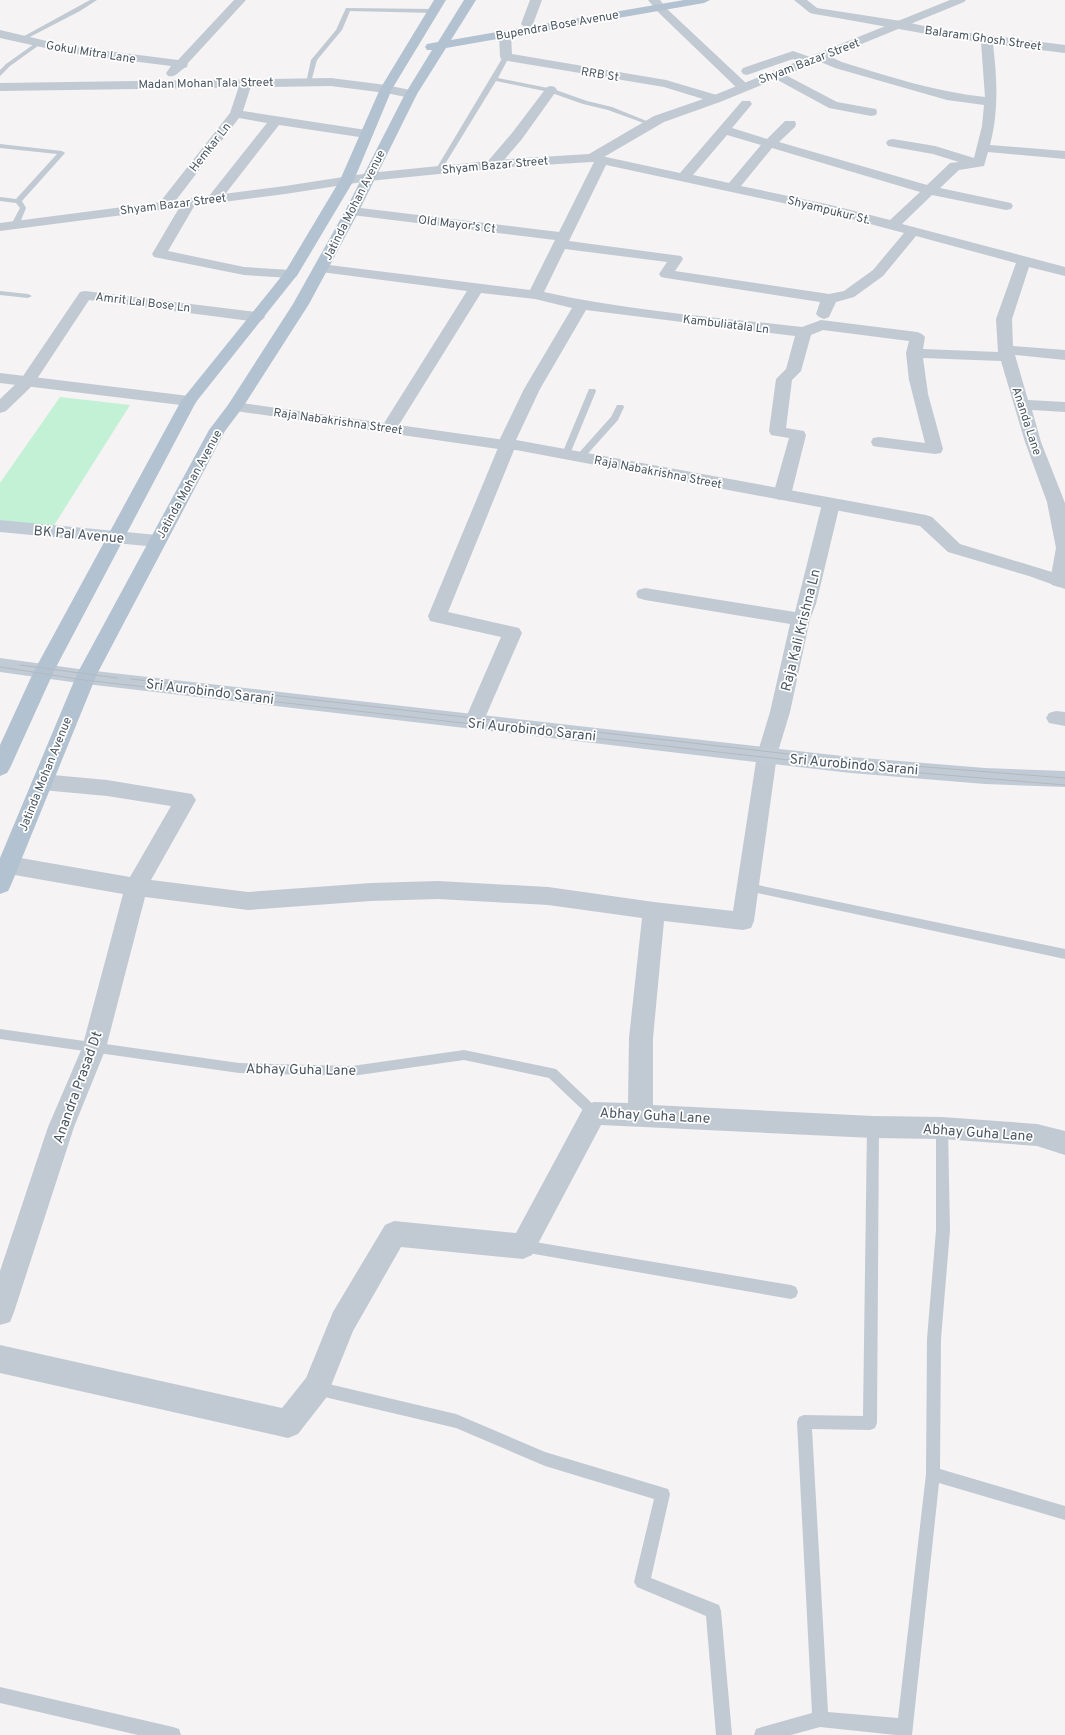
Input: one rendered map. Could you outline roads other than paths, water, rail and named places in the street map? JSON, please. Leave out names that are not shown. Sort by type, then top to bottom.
[{"type":"main road","points":[[0,768],[44,671],[189,401],[291,274],[347,180],[386,89],[440,0]]},
{"type":"main road","name":"Jatinda Mohan Avenue","points":[[0,885],[86,677],[157,541],[216,430],[235,407],[301,304],[352,211],[411,94],[470,0]]},
{"type":"main road","name":"Bupendra Bose Avenue","points":[[412,46],[505,34],[670,0]]},
{"type":"main road","name":"Bupendra Bose Avenue","points":[[444,41],[527,24],[656,3],[704,0]]},
{"type":"main road","name":"BK Pal Avenue","points":[[0,526],[157,541]]},
{"type":"main road","name":"Sri Aurobindo Sarani","points":[[0,664],[86,677],[851,765],[977,775],[1065,779]]},
{"type":"street","points":[[161,84],[183,64],[240,0]]},
{"type":"street","points":[[527,24],[536,0]]},
{"type":"street","name":"Balaram Ghosh Street","points":[[800,0],[814,11],[901,25],[938,33],[1065,49]]},
{"type":"street","name":"Shyam Bazar Street","points":[[0,227],[285,190],[369,177],[439,169],[493,164],[597,159],[659,119],[716,99],[960,0]]},
{"type":"street","points":[[656,3],[743,87]]},
{"type":"street","name":"Gokul Mitra Lane","points":[[0,34],[20,40],[129,59],[183,64]]},
{"type":"street","points":[[505,34],[506,57]]},
{"type":"street","points":[[979,164],[989,121],[991,102],[987,39]]},
{"type":"street","points":[[747,71],[793,54],[839,65],[951,97],[991,102]]},
{"type":"street","name":"RRB St","points":[[506,57],[666,84],[716,99]]},
{"type":"street","points":[[776,74],[833,105],[871,112]]},
{"type":"street","name":"Madan Mohan Tala Street","points":[[0,87],[331,82],[386,89],[411,94]]},
{"type":"street","name":"Hemkar Ln","points":[[165,206],[236,114],[246,83]]},
{"type":"street","points":[[493,164],[517,136],[551,90]]},
{"type":"street","points":[[684,177],[746,104]]},
{"type":"street","points":[[236,114],[366,134]]},
{"type":"street","points":[[214,199],[276,121]]},
{"type":"street","points":[[732,188],[769,144],[790,124]]},
{"type":"street","points":[[724,130],[928,190],[1006,206]]},
{"type":"street","points":[[893,143],[935,150],[979,164]]},
{"type":"street","points":[[982,148],[1065,155]]},
{"type":"street","points":[[535,295],[597,159]]},
{"type":"street","name":"Shyampukur St.","points":[[597,159],[831,210],[1065,272]]},
{"type":"street","points":[[892,226],[928,190],[955,166],[979,164]]},
{"type":"street","points":[[189,203],[159,254],[244,271],[291,274]]},
{"type":"street","name":"Old Mayor's Ct","points":[[352,211],[561,240],[676,259],[666,274],[829,299]]},
{"type":"street","points":[[821,325],[829,299],[849,294],[878,273],[912,232]]},
{"type":"street","name":"Ananda Lane","points":[[1024,261],[1004,319],[1006,353],[1033,442],[1056,502],[1065,548],[1062,582]]},
{"type":"street","name":"Kambuliatala Ln","points":[[321,268],[535,295],[581,305],[662,316],[804,332],[821,325],[915,345],[1006,353],[1065,355]]},
{"type":"street","points":[[388,428],[476,288]]},
{"type":"street","name":"Amrit Lal Bose Ln","points":[[27,382],[85,295],[257,317]]},
{"type":"street","points":[[474,722],[512,633],[437,616],[506,445],[532,389],[581,305]]},
{"type":"street","points":[[782,495],[798,435],[777,431],[784,379],[793,371],[804,332]]},
{"type":"street","points":[[879,442],[935,449],[916,382],[915,345]]},
{"type":"street","points":[[0,378],[189,401]]},
{"type":"street","points":[[0,408],[27,382]]},
{"type":"street","points":[[1022,405],[1065,407]]},
{"type":"street","name":"Raja Nabakrishna Street","points":[[235,407],[506,445],[516,445],[926,521],[954,548],[1035,572],[1062,582]]},
{"type":"street","name":"Raja Kali Krishna Ln","points":[[654,911],[743,920],[767,755],[780,712],[800,619],[807,604],[831,504]]},
{"type":"street","points":[[645,594],[800,619]]},
{"type":"street","name":"Anandra Prasad Dt","points":[[0,1312],[61,1127],[94,1048],[136,887],[185,800],[107,788],[42,782]]},
{"type":"street","points":[[9,865],[136,887],[248,901],[371,892],[438,890],[548,896],[654,911],[641,1038],[640,1116]]},
{"type":"street","points":[[0,1359],[288,1424],[316,1388],[343,1322],[394,1234],[523,1246],[594,1113]]},
{"type":"street","name":"Abhay Guha Lane","points":[[594,1113],[942,1128],[1037,1135],[1065,1142]]},
{"type":"lane","points":[[20,40],[94,0]]},
{"type":"lane","points":[[308,82],[314,60],[339,30],[348,9],[433,11]]},
{"type":"lane","points":[[0,74],[8,65],[39,43]]},
{"type":"lane","points":[[439,169],[452,145],[495,79],[506,57]]},
{"type":"lane","points":[[495,79],[551,90],[585,103],[610,108],[651,124]]},
{"type":"lane","points":[[0,146],[62,153],[18,202]]},
{"type":"lane","points":[[0,199],[18,202],[23,208],[15,225]]},
{"type":"lane","points":[[0,292],[28,296]]},
{"type":"lane","points":[[573,456],[592,391]]},
{"type":"lane","points":[[573,456],[615,418],[620,407]]},
{"type":"lane","points":[[748,886],[1065,954]]},
{"type":"lane","name":"Abhay Guha Lane","points":[[0,1034],[239,1068],[352,1071],[464,1055],[552,1073],[594,1113]]},
{"type":"lane","points":[[820,1719],[804,1422],[870,1423],[874,1126]]},
{"type":"lane","points":[[762,1735],[820,1719],[904,1731],[933,1474],[934,1339],[943,1230],[942,1128]]},
{"type":"lane","points":[[523,1246],[791,1292]]},
{"type":"lane","points":[[316,1388],[456,1421],[545,1459],[663,1494],[642,1582],[713,1611],[724,1735]]},
{"type":"lane","points":[[933,1474],[1065,1513]]},
{"type":"lane","points":[[0,1695],[173,1735]]},
{"type":"tram line","points":[[20,665],[117,678]]},
{"type":"tram line","points":[[0,667],[84,680],[850,767],[1065,785]]},
{"type":"tram line","points":[[131,679],[850,761],[1065,778]]}]
